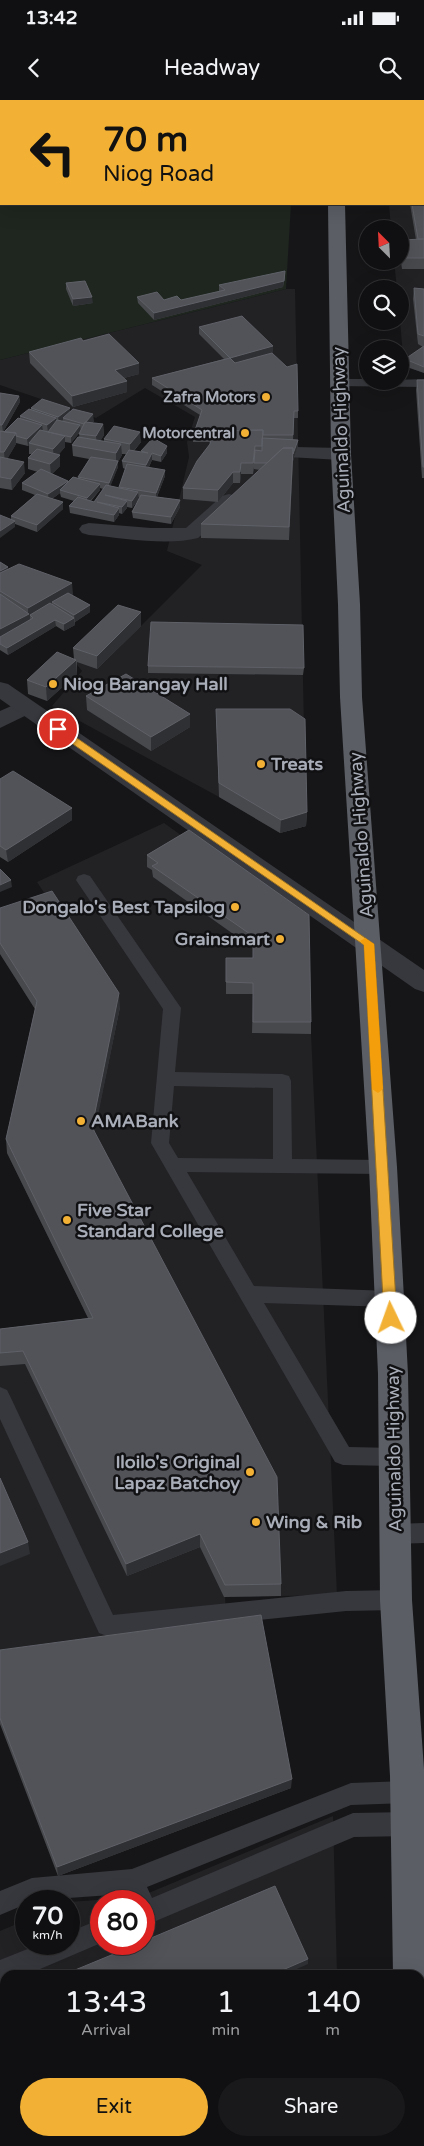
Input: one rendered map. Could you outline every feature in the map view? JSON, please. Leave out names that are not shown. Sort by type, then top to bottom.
[{"type":"highway","name":"Aguinaldo Highway","points":[[336,205],[341,454],[349,604],[351,697],[383,1167],[390,1299],[394,1457],[409,1534],[396,1600],[413,1781],[409,1824],[412,1970]]},
{"type":"street","points":[[295,453],[341,454]]},
{"type":"street","points":[[89,530],[151,534],[191,534],[246,485]]},
{"type":"street","points":[[0,689],[424,983]]},
{"type":"street","points":[[0,721],[25,707]]},
{"type":"lane","points":[[339,383],[424,383]]},
{"type":"lane","points":[[84,880],[172,1008],[160,1143],[343,1456],[394,1457]]},
{"type":"lane","points":[[165,1080],[282,1081],[283,1166]]},
{"type":"lane","points":[[172,1164],[383,1167]]},
{"type":"lane","points":[[248,1294],[390,1299]]},
{"type":"lane","points":[[0,1396],[107,1626],[346,1601],[396,1600]]},
{"type":"lane","points":[[155,1897],[351,1794],[413,1781]]},
{"type":"lane","points":[[155,1899],[353,1825],[409,1824]]},
{"type":"lane","points":[[0,1903],[32,1890],[90,1897]]},
{"type":"lane","points":[[7,1970],[90,1936]]},
{"type":"shaded area","points":[[0,205],[291,205],[286,289],[0,360]]},
{"type":"shaded area","points":[[389,205],[424,205],[424,373],[409,368],[409,340],[402,340],[401,330],[409,330],[409,280],[396,280],[395,270],[409,270],[409,220],[390,220]]},
{"type":"shaded area","points":[[286,289],[295,289],[306,826],[280,833],[219,797],[52,706],[82,671],[74,661],[118,618],[141,626],[202,565],[167,551],[189,457],[187,442],[195,417],[145,388],[96,418],[0,385],[0,360]]},
{"type":"shaded area","points":[[164,823],[308,926],[311,1034],[337,1595],[225,1597],[226,1614],[0,1661],[0,1342],[94,1330],[7,1153],[38,1014],[0,954],[52,905],[37,882]]},
{"type":"shaded area","points":[[333,1816],[337,1970],[0,1970],[0,1931],[15,1925],[15,1955],[80,1955],[80,1901],[90,1900],[90,1955],[155,1955],[155,1890]]},
{"type":"building","points":[[412,205],[424,205],[424,239],[418,239]]},
{"type":"building","points":[[424,239],[424,258],[409,258],[409,240]]},
{"type":"building","points":[[285,271],[284,281],[154,313],[137,297],[157,292],[164,300],[177,296],[181,300],[225,290],[219,285]]},
{"type":"building","points":[[85,281],[92,297],[73,299],[66,283]]},
{"type":"building","points":[[414,288],[424,289],[424,336],[418,334]]},
{"type":"building","points":[[242,316],[273,346],[230,358],[199,327]]},
{"type":"building","points":[[109,334],[139,363],[115,370],[127,381],[72,396],[29,352],[81,338],[83,341]]},
{"type":"building","points":[[424,346],[424,367],[409,361],[409,356]]},
{"type":"building","points":[[272,353],[287,367],[297,364],[298,411],[294,411],[293,435],[263,435],[263,430],[212,431],[211,436],[193,436],[202,410],[152,378],[230,358],[235,363]]},
{"type":"building","points":[[417,380],[424,380],[424,467],[423,467]]},
{"type":"building","points":[[0,393],[19,396],[2,425],[0,425]]},
{"type":"building","points":[[42,399],[70,408],[58,417],[31,408]]},
{"type":"building","points":[[29,409],[56,418],[47,425],[20,416]]},
{"type":"building","points":[[73,409],[93,414],[84,424],[63,418]]},
{"type":"building","points":[[18,418],[42,425],[27,439],[16,436],[16,433],[4,432]]},
{"type":"building","points":[[57,420],[80,425],[71,437],[48,432]]},
{"type":"building","points":[[85,422],[103,424],[96,436],[79,434]]},
{"type":"building","points":[[114,426],[140,432],[130,444],[104,439]]},
{"type":"building","points":[[40,430],[65,436],[53,449],[29,443]]},
{"type":"building","points":[[263,430],[262,446],[255,446],[253,463],[241,463],[240,472],[233,472],[218,490],[183,488],[197,461],[210,444],[212,431]]},
{"type":"building","points":[[0,431],[16,433],[4,452],[0,452]]},
{"type":"building","points":[[78,437],[121,444],[116,453],[72,445]]},
{"type":"building","points":[[153,438],[167,446],[161,456],[152,453],[146,465],[122,461],[129,450],[148,453],[141,451]]},
{"type":"building","points":[[262,438],[298,440],[293,454],[293,448],[283,448],[267,463],[254,463],[255,450],[262,451]]},
{"type":"building","points":[[283,448],[293,448],[289,527],[201,524]]},
{"type":"building","points":[[37,449],[60,455],[50,464],[28,458]]},
{"type":"building","points":[[0,457],[24,462],[11,479],[0,477]]},
{"type":"building","points":[[91,457],[118,461],[109,483],[78,477]]},
{"type":"building","points":[[127,464],[165,470],[156,493],[119,487]]},
{"type":"building","points":[[41,469],[68,481],[48,494],[22,483]]},
{"type":"building","points":[[73,477],[100,484],[87,498],[60,490]]},
{"type":"building","points":[[106,485],[138,492],[132,501],[105,495],[127,501],[122,507],[97,502],[119,508],[114,515],[69,506],[78,497],[94,502]]},
{"type":"building","points":[[37,494],[63,502],[37,525],[11,516]]},
{"type":"building","points":[[141,495],[180,500],[171,517],[132,512]]},
{"type":"building","points":[[0,515],[15,521],[0,531]]},
{"type":"building","points":[[0,562],[8,567],[0,571]]},
{"type":"building","points":[[19,564],[72,583],[28,608],[0,591],[0,573]]},
{"type":"building","points":[[68,593],[90,605],[74,615],[52,602]]},
{"type":"building","points":[[0,594],[29,614],[0,629]]},
{"type":"building","points":[[50,603],[74,618],[64,624],[55,620],[7,648],[0,644],[0,637],[33,618],[30,615]]},
{"type":"building","points":[[118,605],[141,612],[97,656],[73,648]]},
{"type":"building","points":[[151,622],[303,625],[304,668],[148,666]]},
{"type":"building","points":[[57,652],[76,660],[46,687],[27,680]]},
{"type":"building","points":[[126,674],[190,714],[151,737],[86,696]]},
{"type":"building","name":"Treats","points":[[216,709],[290,709],[305,719],[307,812],[281,820],[219,783]]},
{"type":"building","points":[[13,771],[72,808],[6,850],[0,846],[0,779]]},
{"type":"building","points":[[189,830],[309,915],[311,1022],[253,1022],[253,983],[226,982],[226,958],[253,958],[253,936],[152,866],[158,863],[147,855]]},
{"type":"building","points":[[0,869],[11,880],[0,885]]},
{"type":"building","points":[[52,891],[119,993],[92,1127],[277,1477],[281,1584],[225,1585],[200,1534],[126,1564],[23,1351],[0,1353],[0,1329],[93,1318],[6,1139],[37,1001],[0,943],[0,908]]},
{"type":"building","points":[[0,1478],[28,1542],[0,1553]]},
{"type":"building","points":[[261,1615],[292,1779],[57,1867],[0,1718],[0,1650]]},
{"type":"building","points":[[275,1886],[308,1959],[283,1970],[75,1970],[111,1955],[155,1955],[155,1936]]},
{"type":"slow traffic","points":[[365,941],[369,944],[378,1089]]},
{"type":"place","name":"Zafra Motors","points":[[266,397]]},
{"type":"place","name":"Motorcentral","points":[[245,433]]},
{"type":"place","name":"Niog Barangay Hall","points":[[53,684]]},
{"type":"place","name":"Treats","points":[[261,764]]},
{"type":"place","name":"Dongalo's Best Tapsilog","points":[[235,907]]},
{"type":"place","name":"Grainsmart","points":[[280,939]]},
{"type":"place","name":"AMABank","points":[[81,1121]]},
{"type":"place","name":"Five Star Standard College","points":[[67,1220]]},
{"type":"place","name":"Iloilo's Original Lapaz Batchoy","points":[[250,1472]]},
{"type":"place","name":"Wing & Rib","points":[[256,1522]]},
{"type":"route","points":[[58,729],[369,944],[391,1318]]}]
